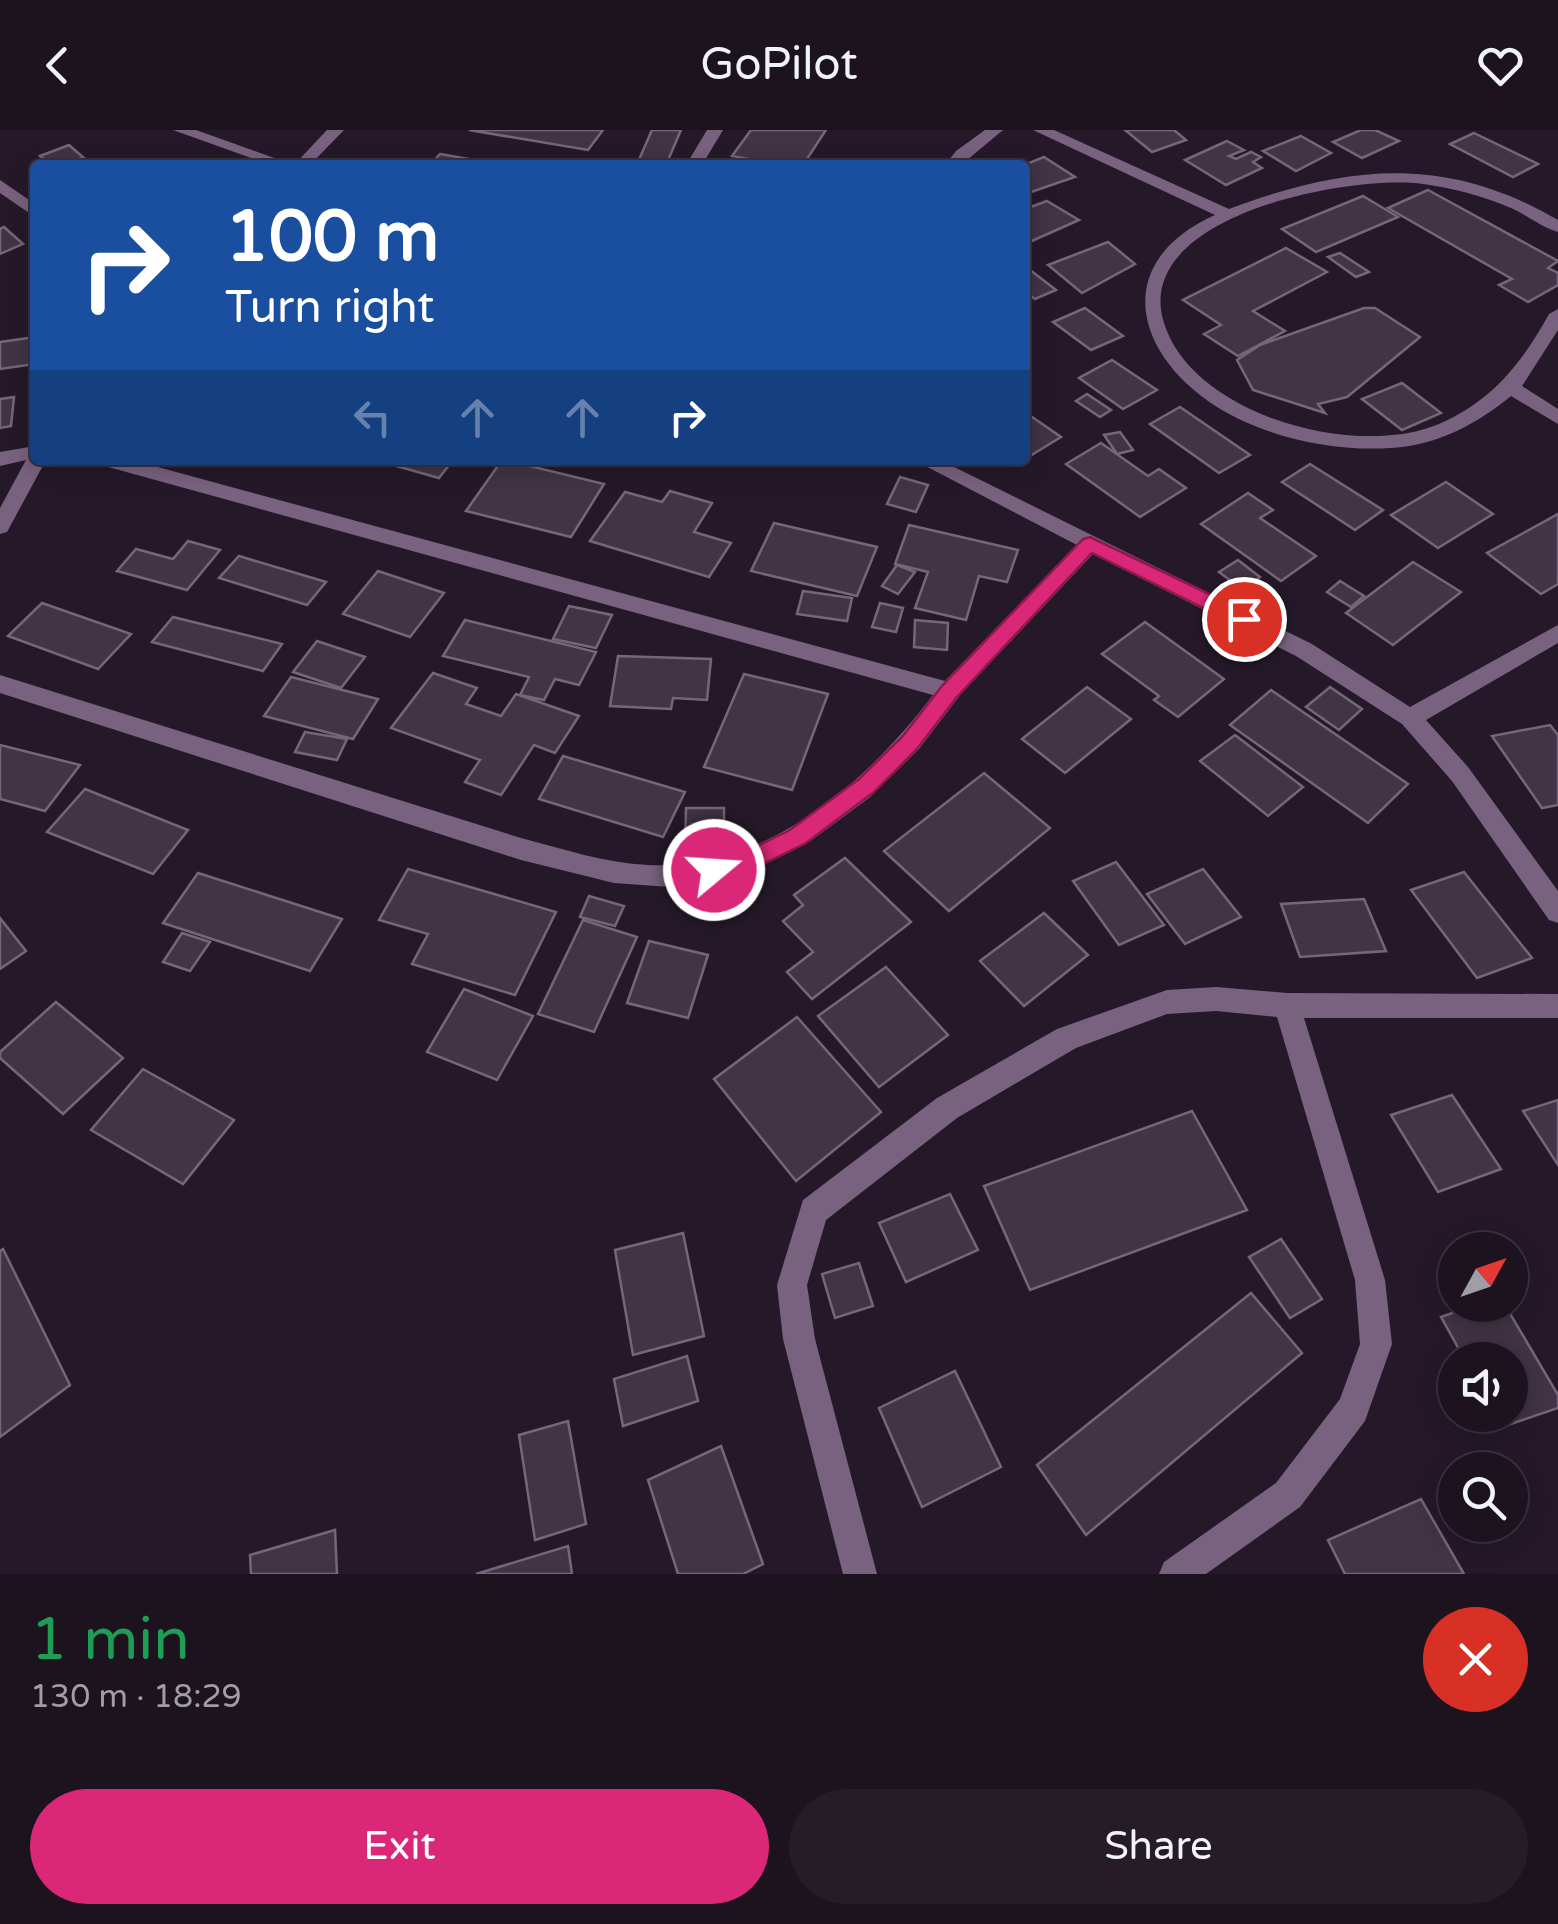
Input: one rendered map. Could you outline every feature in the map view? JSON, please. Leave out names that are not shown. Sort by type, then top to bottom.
[{"type":"street","points":[[182,130],[271,160]]},
{"type":"street","points":[[307,160],[336,130]]},
{"type":"street","points":[[697,160],[715,130]]},
{"type":"street","points":[[957,160],[995,130]]},
{"type":"street","points":[[1041,130],[1229,215]]},
{"type":"street","points":[[1558,228],[1531,210],[1479,192],[1372,177],[1329,183],[1229,215],[1192,234],[1166,257],[1152,285],[1153,316],[1162,347],[1192,379],[1238,410],[1293,433],[1351,443],[1411,440],[1481,410],[1510,387],[1530,364],[1558,314]]},
{"type":"street","points":[[0,185],[30,208]]},
{"type":"street","points":[[1510,387],[1558,418]]},
{"type":"street","points":[[0,459],[30,453]]},
{"type":"street","points":[[0,527],[33,465]]},
{"type":"street","points":[[126,465],[950,691]]},
{"type":"street","points":[[934,465],[1304,650],[1410,718],[1460,774],[1558,912]]},
{"type":"street","points":[[0,684],[520,849],[600,869],[666,876],[714,870],[757,857],[798,837],[866,785],[910,743],[950,691],[1090,544]]},
{"type":"street","points":[[1410,718],[1558,633]]},
{"type":"street","points":[[860,1574],[799,1338],[792,1286],[814,1211],[947,1108],[1067,1038],[1167,1002],[1216,999],[1287,1005],[1558,1006]]},
{"type":"street","points":[[1176,1574],[1288,1495],[1353,1409],[1376,1344],[1370,1280],[1287,1005]]},
{"type":"building","points":[[469,130],[603,130],[588,150]]},
{"type":"building","points":[[652,130],[681,130],[668,160],[639,160]]},
{"type":"building","points":[[751,130],[826,130],[806,160],[732,156]]},
{"type":"building","points":[[1125,130],[1174,130],[1186,140],[1152,152]]},
{"type":"building","points":[[1361,130],[1375,130],[1399,141],[1362,158],[1333,142]]},
{"type":"building","points":[[1474,133],[1538,164],[1513,177],[1450,144]]},
{"type":"building","points":[[1301,136],[1331,153],[1296,171],[1263,151]]},
{"type":"building","points":[[1227,141],[1244,150],[1229,156],[1236,159],[1251,152],[1261,157],[1253,162],[1262,168],[1226,185],[1185,160]]},
{"type":"building","points":[[69,145],[84,158],[45,160],[40,156]]},
{"type":"building","points":[[440,154],[474,160],[435,160]]},
{"type":"building","points":[[1044,157],[1075,177],[1031,192],[1030,163]]},
{"type":"building","points":[[1428,190],[1558,261],[1548,268],[1558,273],[1558,285],[1528,302],[1499,285],[1512,279],[1388,208]]},
{"type":"building","points":[[1363,196],[1398,217],[1316,252],[1282,229]]},
{"type":"building","points":[[1047,201],[1079,220],[1030,242],[1030,207]]},
{"type":"building","points":[[4,227],[23,244],[0,254],[0,229]]},
{"type":"building","points":[[1108,242],[1135,264],[1082,293],[1048,265]]},
{"type":"building","points":[[1286,248],[1327,272],[1253,311],[1285,331],[1238,356],[1204,334],[1221,325],[1183,300]]},
{"type":"building","points":[[1340,253],[1369,272],[1356,277],[1328,257]]},
{"type":"building","points":[[1030,270],[1056,290],[1035,299],[1030,296]]},
{"type":"building","points":[[1085,308],[1123,336],[1091,350],[1053,322]]},
{"type":"building","points":[[1364,308],[1375,308],[1420,337],[1347,397],[1318,404],[1325,413],[1253,390],[1237,360],[1260,345]]},
{"type":"building","points":[[30,338],[30,365],[0,369],[0,342]]},
{"type":"building","points":[[1112,360],[1157,390],[1123,409],[1079,378]]},
{"type":"building","points":[[1402,383],[1441,413],[1402,430],[1362,399]]},
{"type":"building","points":[[1087,394],[1111,410],[1100,417],[1076,401]]},
{"type":"building","points":[[14,397],[11,426],[0,428],[0,399]]},
{"type":"building","points":[[1180,407],[1250,455],[1219,473],[1150,424]]},
{"type":"building","points":[[1030,415],[1061,437],[1030,456]]},
{"type":"building","points":[[1120,432],[1133,450],[1117,454],[1104,435]]},
{"type":"building","points":[[1101,443],[1148,476],[1159,469],[1186,488],[1140,517],[1066,464]]},
{"type":"building","points":[[1310,464],[1383,510],[1355,530],[1282,482]]},
{"type":"building","points":[[393,465],[449,465],[439,478]]},
{"type":"building","points":[[498,465],[523,465],[604,484],[571,537],[466,511]]},
{"type":"building","points":[[900,477],[928,485],[916,512],[887,504]]},
{"type":"building","points":[[1446,482],[1493,514],[1438,548],[1391,515]]},
{"type":"building","points":[[670,491],[712,503],[694,532],[731,543],[709,577],[590,541],[625,492],[662,502]]},
{"type":"building","points":[[1248,493],[1273,510],[1260,518],[1316,556],[1281,581],[1201,524]]},
{"type":"building","points":[[1558,514],[1558,584],[1541,594],[1487,553]]},
{"type":"building","points":[[774,523],[877,547],[857,596],[751,571]]},
{"type":"building","points":[[909,525],[1018,550],[1007,582],[979,576],[966,620],[915,608],[928,572],[895,564]]},
{"type":"building","points":[[188,541],[220,550],[187,590],[117,571],[136,549],[173,559]]},
{"type":"building","points":[[239,556],[326,582],[307,605],[219,578]]},
{"type":"building","points":[[1238,560],[1260,577],[1242,589],[1219,572]]},
{"type":"building","points":[[1413,562],[1461,592],[1393,645],[1346,613]]},
{"type":"building","points":[[897,565],[915,572],[898,594],[882,586]]},
{"type":"building","points":[[378,571],[444,593],[410,637],[343,614]]},
{"type":"building","points":[[1340,581],[1364,596],[1351,607],[1327,592]]},
{"type":"building","points":[[803,591],[852,598],[847,621],[797,614]]},
{"type":"building","points":[[42,603],[131,634],[98,669],[8,636]]},
{"type":"building","points":[[880,603],[903,608],[896,632],[872,627]]},
{"type":"building","points":[[569,606],[612,615],[596,648],[553,639]]},
{"type":"building","points":[[173,617],[282,644],[263,671],[152,642]]},
{"type":"building","points":[[465,620],[596,652],[579,685],[555,679],[544,700],[520,695],[529,677],[443,656]]},
{"type":"building","points":[[915,620],[948,623],[947,650],[914,647]]},
{"type":"building","points":[[1145,622],[1224,679],[1178,717],[1154,700],[1159,696],[1102,654]]},
{"type":"building","points":[[317,641],[365,657],[341,688],[293,672]]},
{"type":"building","points":[[618,656],[711,659],[707,700],[673,698],[671,709],[610,706]]},
{"type":"building","points":[[433,673],[477,688],[466,704],[501,716],[516,694],[579,716],[555,753],[534,745],[501,795],[465,782],[480,760],[391,728]]},
{"type":"building","points":[[744,674],[828,694],[792,790],[704,767]]},
{"type":"building","points":[[291,677],[378,699],[353,739],[264,716]]},
{"type":"building","points":[[1087,687],[1131,719],[1065,773],[1022,739]]},
{"type":"building","points":[[1330,687],[1362,709],[1339,730],[1306,707]]},
{"type":"building","points":[[1271,690],[1408,784],[1368,823],[1230,725]]},
{"type":"building","points":[[1550,725],[1558,735],[1558,805],[1542,808],[1492,736]]},
{"type":"building","points":[[305,732],[347,739],[337,760],[295,752]]},
{"type":"building","points":[[1235,735],[1303,787],[1268,816],[1200,761]]},
{"type":"building","points":[[0,745],[80,765],[45,811],[0,799]]},
{"type":"building","points":[[563,756],[685,792],[663,837],[539,799]]},
{"type":"building","points":[[984,773],[1050,828],[949,911],[884,851]]},
{"type":"building","points":[[85,789],[188,830],[153,874],[47,832]]},
{"type":"building","points":[[686,808],[724,808],[724,848],[685,848]]},
{"type":"building","points":[[845,858],[911,922],[812,999],[787,972],[813,952],[783,921],[803,905],[794,895]]},
{"type":"building","points":[[1116,862],[1164,925],[1119,945],[1073,881]]},
{"type":"building","points":[[408,869],[556,912],[515,995],[412,964],[428,934],[379,920]]},
{"type":"building","points":[[1203,869],[1241,917],[1185,944],[1147,894]]},
{"type":"building","points":[[1464,872],[1532,958],[1477,978],[1411,890]]},
{"type":"building","points":[[198,873],[342,919],[310,971],[163,923]]},
{"type":"building","points":[[589,896],[624,906],[615,926],[580,917]]},
{"type":"building","points":[[1364,899],[1386,951],[1300,957],[1281,904]]},
{"type":"building","points":[[1044,913],[1088,955],[1024,1006],[980,961]]},
{"type":"building","points":[[0,918],[26,951],[0,969]]},
{"type":"building","points":[[583,920],[637,937],[594,1032],[538,1014]]},
{"type":"building","points":[[182,933],[210,942],[190,971],[163,962]]},
{"type":"building","points":[[649,941],[708,955],[688,1018],[627,1003]]},
{"type":"building","points":[[886,967],[948,1035],[879,1087],[818,1016]]},
{"type":"building","points":[[464,989],[533,1016],[497,1080],[427,1052]]},
{"type":"building","points":[[56,1002],[123,1058],[63,1114],[0,1058],[0,1052]]},
{"type":"building","points":[[797,1017],[881,1112],[796,1181],[714,1079]]},
{"type":"building","points":[[143,1069],[234,1120],[183,1184],[91,1130]]},
{"type":"building","points":[[1452,1095],[1501,1169],[1438,1192],[1391,1115]]},
{"type":"building","points":[[1558,1100],[1558,1165],[1523,1111]]},
{"type":"building","points":[[1192,1111],[1247,1210],[1030,1290],[984,1186]]},
{"type":"building","points":[[950,1194],[978,1250],[906,1282],[879,1223]]},
{"type":"building","points":[[683,1233],[704,1336],[633,1355],[615,1250]]},
{"type":"building","points":[[1281,1239],[1322,1299],[1290,1318],[1249,1257]]},
{"type":"building","points":[[3,1249],[70,1385],[0,1437],[0,1251]]},
{"type":"building","points":[[859,1263],[873,1306],[835,1318],[822,1274]]},
{"type":"building","points":[[1251,1293],[1302,1353],[1086,1535],[1037,1465]]},
{"type":"building","points":[[1444,1322],[1515,1322],[1527,1342],[1455,1342]]},
{"type":"building","points":[[1528,1344],[1558,1395],[1558,1408],[1528,1418]]},
{"type":"building","points":[[687,1356],[698,1401],[623,1426],[614,1379]]},
{"type":"building","points":[[955,1371],[1001,1467],[922,1507],[879,1408]]},
{"type":"building","points":[[568,1421],[586,1524],[535,1540],[519,1435]]},
{"type":"building","points":[[721,1446],[763,1564],[743,1574],[678,1574],[648,1480]]},
{"type":"building","points":[[1421,1499],[1438,1529],[1438,1542],[1446,1542],[1464,1574],[1345,1574],[1328,1540]]},
{"type":"building","points":[[335,1530],[337,1574],[251,1574],[250,1555]]},
{"type":"building","points":[[568,1546],[572,1574],[476,1574]]},
{"type":"route","points":[[714,870],[757,857],[798,837],[866,785],[910,743],[950,691],[1090,544],[1244,619]]}]
